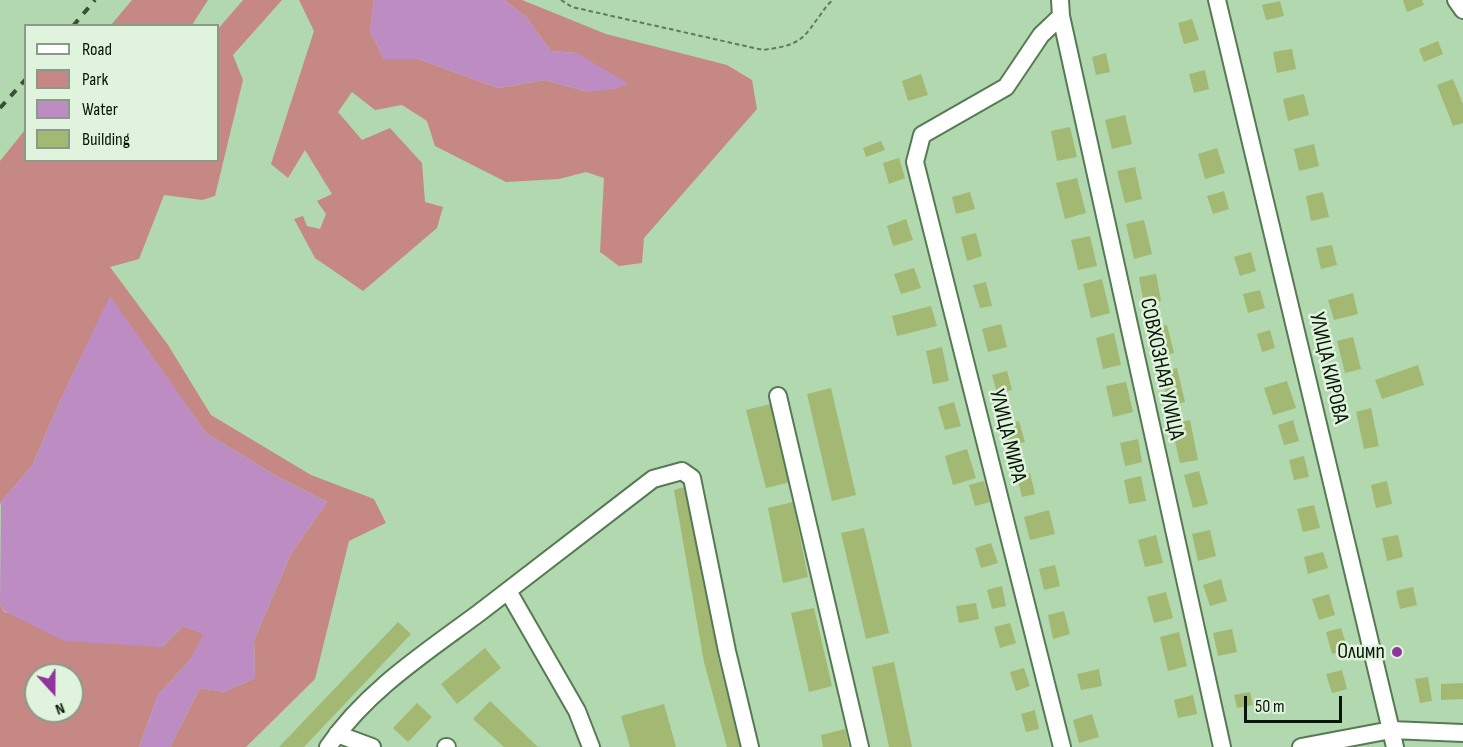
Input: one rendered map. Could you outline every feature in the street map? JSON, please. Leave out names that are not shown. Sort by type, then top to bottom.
[{"type":"street","name":"УЛИЦА КИРОВА","points":[[1217,0],[1395,747]]},
{"type":"street","points":[[1456,0],[1463,10]]},
{"type":"street","name":"УЛИЦА МИРА","points":[[1060,8],[1006,87],[922,135],[915,162],[1062,747]]},
{"type":"street","name":"СОВХОЗНАЯ УЛИЦА","points":[[1060,8],[1222,747]]},
{"type":"street","points":[[778,396],[860,747]]},
{"type":"street","points":[[333,741],[364,703],[420,658],[653,479],[682,471],[692,478],[727,651],[750,747]]},
{"type":"street","points":[[508,591],[577,711],[591,747]]},
{"type":"street","points":[[1301,747],[1391,730],[1463,733]]},
{"type":"street","points":[[333,741],[372,747]]},
{"type":"path","points":[[561,0],[572,8],[763,50],[790,46],[809,32],[833,0]]},
{"type":"green space","points":[[132,0],[208,0],[193,24],[112,24]]},
{"type":"green space","points":[[243,0],[282,0],[233,55],[243,80],[215,196],[202,200],[164,195],[139,259],[110,267],[168,345],[211,415],[311,475],[374,499],[386,523],[349,541],[315,679],[246,747],[170,747],[200,688],[224,692],[255,678],[254,640],[291,554],[327,502],[278,477],[206,433],[110,297],[60,401],[32,466],[0,506],[0,161],[24,131],[24,162],[219,162],[219,28]]},
{"type":"green space","points":[[299,0],[374,0],[370,31],[384,59],[418,59],[498,88],[545,80],[589,92],[577,53],[551,51],[526,17],[504,0],[522,0],[606,34],[727,65],[752,80],[757,109],[644,238],[642,263],[619,266],[600,252],[604,178],[586,172],[559,179],[506,182],[435,146],[427,121],[402,105],[375,110],[352,92],[338,112],[362,140],[390,128],[422,163],[425,202],[443,207],[437,228],[363,291],[315,258],[294,219],[303,216],[307,226],[320,229],[326,214],[317,201],[332,194],[305,150],[288,178],[271,164],[314,31]]},
{"type":"green space","points":[[0,603],[4,612],[146,645],[162,647],[183,626],[204,634],[191,659],[158,695],[139,747],[0,747]]},
{"type":"water","points":[[374,0],[504,0],[526,17],[551,51],[577,53],[629,84],[615,89],[589,92],[545,80],[498,88],[418,59],[384,59],[370,31]]},
{"type":"water","points":[[110,296],[206,433],[278,477],[327,502],[291,554],[254,640],[255,678],[224,692],[200,688],[170,747],[139,747],[158,695],[191,659],[203,634],[183,626],[162,647],[64,641],[4,611],[0,603],[1,502],[32,466]]},
{"type":"building","points":[[1403,0],[1422,0],[1424,5],[1407,12]]},
{"type":"building","points":[[1280,1],[1284,16],[1266,20],[1262,5]]},
{"type":"building","points":[[1192,19],[1199,40],[1184,44],[1178,23]]},
{"type":"building","points":[[1438,41],[1443,54],[1424,62],[1419,49]]},
{"type":"building","points":[[1292,49],[1296,69],[1277,73],[1273,52]]},
{"type":"building","points":[[1106,53],[1110,72],[1096,75],[1092,57]]},
{"type":"building","points":[[1205,70],[1209,89],[1194,93],[1189,74]]},
{"type":"building","points":[[921,74],[928,95],[908,101],[902,81]]},
{"type":"building","points":[[1453,79],[1463,104],[1463,123],[1453,126],[1437,85]]},
{"type":"building","points":[[1304,94],[1309,115],[1288,121],[1283,99]]},
{"type":"building","points":[[1125,115],[1132,144],[1112,149],[1105,120]]},
{"type":"building","points":[[1070,127],[1077,157],[1057,161],[1051,131]]},
{"type":"building","points":[[881,141],[885,150],[866,157],[863,148]]},
{"type":"building","points":[[1314,144],[1319,166],[1299,171],[1294,149]]},
{"type":"building","points":[[1217,148],[1225,173],[1205,179],[1198,154]]},
{"type":"building","points":[[899,158],[905,178],[889,184],[883,163]]},
{"type":"building","points":[[1135,167],[1142,199],[1125,203],[1117,171]]},
{"type":"building","points":[[1077,178],[1086,213],[1065,219],[1056,183]]},
{"type":"building","points":[[1224,191],[1229,209],[1213,214],[1207,196]]},
{"type":"building","points":[[970,192],[975,209],[956,214],[952,197]]},
{"type":"building","points":[[1323,192],[1329,217],[1311,221],[1306,196]]},
{"type":"building","points":[[906,219],[913,240],[893,246],[887,226]]},
{"type":"building","points":[[1144,220],[1152,254],[1134,259],[1126,224]]},
{"type":"building","points":[[976,233],[982,256],[967,261],[961,237]]},
{"type":"building","points":[[1090,236],[1097,266],[1078,270],[1071,240]]},
{"type":"building","points":[[1332,245],[1337,265],[1321,269],[1316,248]]},
{"type":"building","points":[[1251,252],[1256,271],[1240,276],[1234,257]]},
{"type":"building","points":[[914,268],[921,288],[901,294],[894,274]]},
{"type":"building","points":[[1156,274],[1161,301],[1144,304],[1139,277]]},
{"type":"building","points":[[1102,279],[1110,313],[1091,318],[1083,284]]},
{"type":"building","points":[[986,282],[992,306],[980,308],[973,285]]},
{"type":"building","points":[[1260,290],[1265,308],[1248,313],[1243,294]]},
{"type":"building","points":[[1353,293],[1358,314],[1334,320],[1328,300]]},
{"type":"building","points":[[931,306],[937,326],[897,336],[892,316]]},
{"type":"building","points":[[1001,324],[1007,347],[988,352],[982,329]]},
{"type":"building","points":[[1167,325],[1174,353],[1158,357],[1151,329]]},
{"type":"building","points":[[1270,330],[1275,348],[1262,352],[1257,334]]},
{"type":"building","points":[[1114,333],[1121,365],[1103,369],[1096,338]]},
{"type":"building","points":[[1353,337],[1361,369],[1345,373],[1337,341]]},
{"type":"building","points":[[942,347],[949,381],[933,384],[926,351]]},
{"type":"building","points":[[1418,365],[1424,385],[1382,399],[1375,380]]},
{"type":"building","points":[[1177,368],[1185,402],[1169,406],[1161,372]]},
{"type":"building","points":[[1007,371],[1012,390],[997,393],[992,375]]},
{"type":"building","points":[[1287,381],[1296,408],[1273,415],[1264,388]]},
{"type":"building","points":[[1126,382],[1133,412],[1113,417],[1106,386]]},
{"type":"building","points":[[831,388],[856,495],[832,501],[807,394]]},
{"type":"building","points":[[954,402],[961,426],[945,430],[938,407]]},
{"type":"building","points":[[771,404],[791,482],[766,488],[746,410]]},
{"type":"building","points":[[1371,408],[1379,446],[1364,449],[1356,412]]},
{"type":"building","points":[[1190,420],[1198,460],[1180,463],[1171,424]]},
{"type":"building","points":[[1293,420],[1299,441],[1284,445],[1278,425]]},
{"type":"building","points":[[1019,421],[1025,442],[1009,446],[1003,426]]},
{"type":"building","points":[[1138,439],[1142,462],[1125,466],[1120,443]]},
{"type":"building","points":[[967,449],[976,478],[953,485],[945,456]]},
{"type":"building","points":[[1304,456],[1309,477],[1294,480],[1289,460]]},
{"type":"building","points":[[1199,471],[1208,504],[1193,508],[1184,475]]},
{"type":"building","points":[[1030,473],[1035,494],[1022,497],[1017,476]]},
{"type":"building","points":[[1141,476],[1146,501],[1129,504],[1124,480]]},
{"type":"building","points":[[984,481],[990,502],[975,506],[969,485]]},
{"type":"building","points":[[1387,481],[1392,504],[1376,508],[1371,485]]},
{"type":"building","points":[[688,486],[718,658],[741,747],[727,747],[704,662],[674,490]]},
{"type":"building","points":[[793,502],[808,577],[783,583],[768,508]]},
{"type":"building","points":[[1314,505],[1320,528],[1303,532],[1297,509]]},
{"type":"building","points":[[1049,510],[1055,534],[1030,540],[1024,517]]},
{"type":"building","points":[[864,528],[889,633],[866,639],[841,533]]},
{"type":"building","points":[[1210,530],[1216,556],[1198,561],[1192,534]]},
{"type":"building","points":[[1156,535],[1163,563],[1145,567],[1138,540]]},
{"type":"building","points":[[1398,535],[1403,557],[1387,561],[1382,538]]},
{"type":"building","points":[[991,543],[998,563],[981,568],[975,548]]},
{"type":"building","points":[[1323,552],[1328,568],[1308,574],[1304,557]]},
{"type":"building","points":[[1055,565],[1060,586],[1044,590],[1039,569]]},
{"type":"building","points":[[1221,579],[1227,601],[1210,606],[1203,585]]},
{"type":"building","points":[[1002,586],[1006,606],[992,609],[987,590]]},
{"type":"building","points":[[1413,587],[1417,605],[1400,609],[1396,591]]},
{"type":"building","points":[[1166,592],[1173,618],[1154,623],[1147,597]]},
{"type":"building","points":[[1329,594],[1335,615],[1319,620],[1312,599]]},
{"type":"building","points":[[976,603],[979,619],[959,623],[956,606]]},
{"type":"building","points":[[814,608],[832,686],[809,692],[791,613]]},
{"type":"building","points":[[1064,611],[1070,634],[1053,639],[1048,615]]},
{"type":"building","points":[[398,622],[411,634],[304,747],[279,747]]},
{"type":"building","points":[[1010,623],[1016,643],[1000,648],[994,627]]},
{"type":"building","points":[[1341,628],[1348,650],[1332,654],[1326,632]]},
{"type":"building","points":[[1232,629],[1237,652],[1218,656],[1213,633]]},
{"type":"building","points":[[1179,632],[1187,666],[1168,671],[1160,637]]},
{"type":"building","points":[[485,648],[501,668],[457,704],[441,684]]},
{"type":"building","points":[[894,662],[912,747],[889,747],[872,667]]},
{"type":"building","points":[[1024,668],[1030,686],[1016,691],[1010,672]]},
{"type":"building","points":[[1099,669],[1102,686],[1081,690],[1077,674]]},
{"type":"building","points":[[1342,670],[1347,689],[1332,693],[1326,674]]},
{"type":"building","points":[[1428,677],[1432,701],[1420,703],[1415,679]]},
{"type":"building","points":[[1463,683],[1463,699],[1441,700],[1441,684]]},
{"type":"building","points":[[1250,692],[1253,705],[1237,708],[1234,695]]},
{"type":"building","points":[[1193,695],[1197,714],[1178,718],[1174,700]]},
{"type":"building","points":[[490,701],[538,747],[504,747],[473,719]]},
{"type":"building","points":[[417,703],[432,717],[408,742],[393,728]]},
{"type":"building","points":[[664,704],[676,747],[630,747],[621,716]]},
{"type":"building","points":[[1035,710],[1039,729],[1026,732],[1021,714]]},
{"type":"building","points":[[1092,714],[1099,737],[1079,743],[1073,720]]},
{"type":"building","points":[[845,729],[849,747],[823,747],[821,735]]},
{"type":"railway","points":[[75,24],[95,0]]},
{"type":"railway","points":[[0,108],[24,81]]},
{"type":"place","name":"Олимп","points":[[1397,652]]}]
